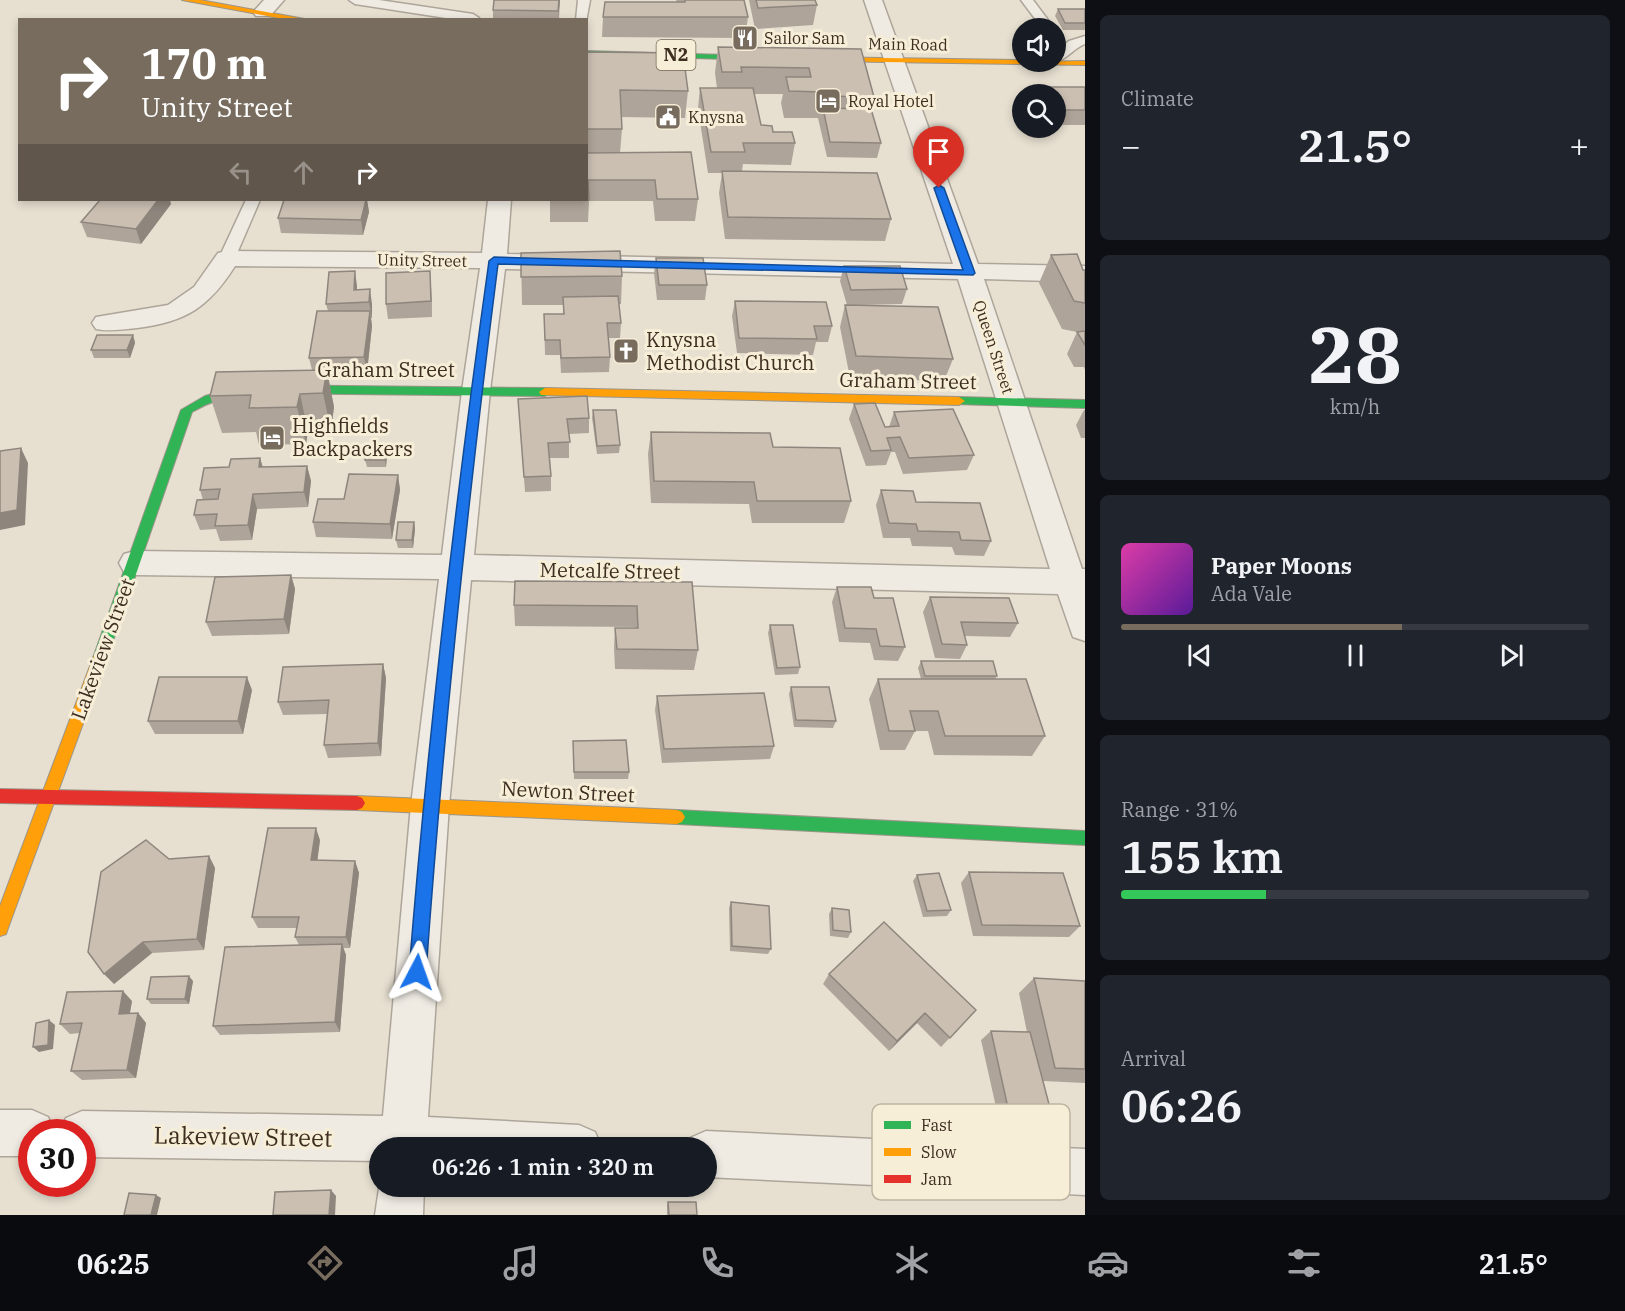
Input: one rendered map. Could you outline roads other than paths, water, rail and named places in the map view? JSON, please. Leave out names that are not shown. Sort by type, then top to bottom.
[{"type":"main road","points":[[186,0],[269,6],[301,18]]},
{"type":"main road","name":"N2","points":[[588,53],[777,58]]},
{"type":"main road","name":"Main Road","points":[[800,58],[893,60],[1012,56]]},
{"type":"main road","name":"Main Road","points":[[1066,57],[1085,63]]},
{"type":"main road","name":"Graham Street","points":[[227,392],[248,389],[476,391],[1085,404]]},
{"type":"main road","name":"Lakeview Street","points":[[0,928],[135,563],[187,410],[200,399],[227,392]]},
{"type":"main road","name":"Newton Street","points":[[0,796],[430,804],[1085,838]]},
{"type":"street","name":"Queen Street","points":[[873,0],[1012,403],[1077,582],[1085,628]]},
{"type":"street","points":[[404,1137],[430,804],[476,391],[494,261],[499,201]]},
{"type":"street","name":"Unity Street","points":[[227,258],[494,261],[1085,274]]},
{"type":"street","points":[[105,323],[159,317],[180,309],[195,301],[212,284],[227,258]]},
{"type":"street","name":"Metcalfe Street","points":[[135,563],[457,567],[1077,582]]},
{"type":"street","points":[[0,1132],[18,1133]]},
{"type":"street","name":"Lakeview Street","points":[[96,1134],[369,1142]]},
{"type":"street","points":[[717,1155],[872,1162]]},
{"type":"street","points":[[1070,1171],[1085,1172]]},
{"type":"street","points":[[399,1215],[400,1197]]},
{"type":"lane","points":[[356,0],[473,18]]},
{"type":"lane","points":[[582,18],[584,0]]},
{"type":"lane","points":[[1028,0],[1041,18]]},
{"type":"lane","points":[[1066,49],[1085,40]]},
{"type":"lane","points":[[227,258],[253,201]]},
{"type":"place","name":"Sailor Sam","points":[[745,38]]},
{"type":"place","name":"Royal Hotel","points":[[828,101]]},
{"type":"place","name":"Knysna","points":[[668,117]]},
{"type":"place","name":"Knysna Methodist Church","points":[[626,351]]},
{"type":"place","name":"Highfields Backpackers","points":[[272,438]]}]
